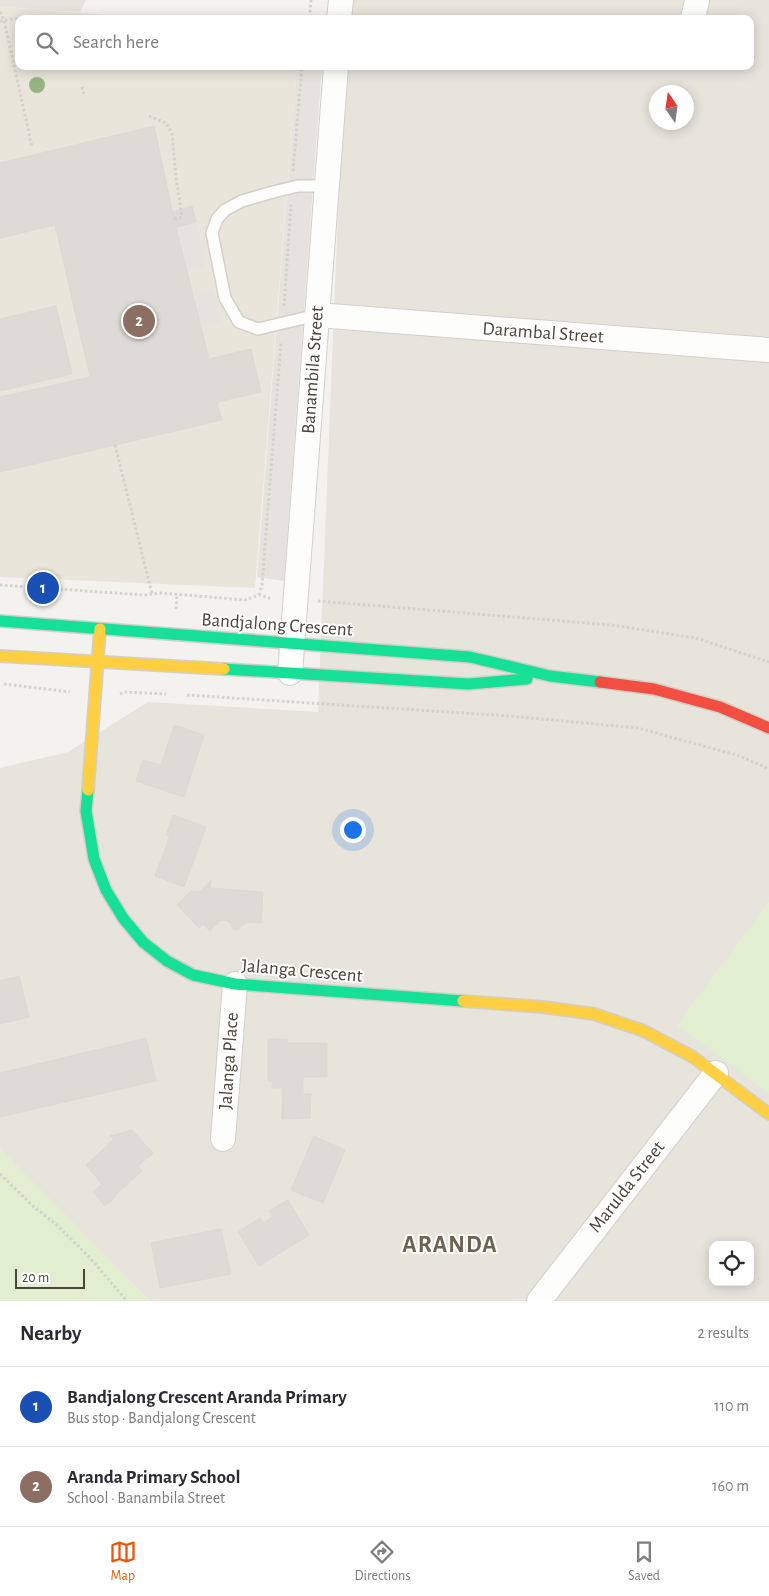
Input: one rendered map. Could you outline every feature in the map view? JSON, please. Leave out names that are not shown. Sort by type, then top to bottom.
[{"type":"street","points":[[339,15],[341,0]]},
{"type":"street","points":[[694,15],[697,0]]},
{"type":"street","name":"Banambila Street","points":[[290,673],[336,70]]},
{"type":"street","name":"Darambal Street","points":[[317,315],[769,350]]},
{"type":"street","name":"Bandjalong Crescent","points":[[0,621],[470,657],[550,676],[654,689],[720,707],[769,728]]},
{"type":"street","name":"Jalanga Crescent","points":[[100,629],[86,811],[94,859],[106,890],[123,918],[144,942],[167,961],[193,975],[235,984],[543,1007],[594,1014],[644,1031],[693,1057],[769,1114]]},
{"type":"street","name":"Bandjalong Crescent","points":[[0,656],[468,684],[550,676]]},
{"type":"street","name":"Jalanga Place","points":[[223,1139],[235,984]]},
{"type":"street","name":"Marulda Street","points":[[539,1301],[716,1073]]},
{"type":"lane","points":[[317,315],[258,329],[239,322],[225,298],[212,233],[217,219],[225,210],[242,201],[298,186],[326,186]]},
{"type":"path","points":[[311,0],[311,15]]},
{"type":"path","points":[[0,12],[32,147]]},
{"type":"path","points":[[2,21],[15,19]]},
{"type":"path","points":[[82,88],[84,94]]},
{"type":"path","points":[[149,116],[166,123],[172,133],[182,217],[174,219]]},
{"type":"path","points":[[114,445],[152,594]]},
{"type":"path","points":[[0,585],[144,595],[162,593],[246,600],[259,595],[280,602],[296,600],[611,625],[696,638],[769,662]]},
{"type":"path","points":[[0,684],[113,698],[124,692],[168,694]]},
{"type":"path","points":[[178,694],[510,716],[638,728],[740,756],[769,768]]},
{"type":"path","points":[[0,1174],[33,1206],[58,1226],[91,1259],[127,1301]]},
{"type":"shaded area","points":[[0,0],[86,0],[80,12],[0,7]]},
{"type":"shaded area","points":[[350,0],[769,0],[769,1301],[150,1301],[0,1149],[0,768],[68,752],[148,702],[318,712],[340,161],[346,70],[754,70],[754,15],[349,15]]},
{"type":"shaded area","points":[[0,7],[110,15],[15,15],[15,70],[297,70],[255,588],[0,577]]},
{"type":"shaded area","points":[[297,70],[322,70],[284,581],[257,577]]},
{"type":"shaded area","points":[[196,222],[206,266],[187,271],[177,227]]},
{"type":"shaded area","points":[[213,289],[221,322],[200,327],[193,293]]},
{"type":"green space","points":[[769,902],[769,1094],[676,1026]]},
{"type":"green space","points":[[0,1149],[150,1301],[0,1301]]},
{"type":"building","points":[[154,126],[174,219],[209,359],[251,349],[261,392],[217,402],[222,420],[0,472],[0,397],[90,377],[55,225],[0,238],[0,163]]},
{"type":"building","points":[[192,206],[196,222],[177,227],[173,212]]},
{"type":"building","points":[[56,306],[72,374],[0,391],[0,319]]},
{"type":"building","points":[[174,725],[204,735],[184,797],[136,781],[143,760],[161,765]]},
{"type":"building","points":[[173,815],[206,827],[184,887],[155,876],[170,836],[166,835]]},
{"type":"building","points":[[211,880],[210,888],[263,892],[261,923],[247,922],[235,931],[228,921],[221,920],[210,931],[203,924],[199,928],[177,905],[191,891],[199,892]]},
{"type":"building","points":[[19,976],[29,1017],[0,1024],[0,981]]},
{"type":"building","points":[[146,1038],[156,1081],[0,1117],[0,1073]]},
{"type":"building","points":[[268,1039],[287,1039],[287,1043],[327,1043],[327,1077],[303,1077],[303,1094],[311,1094],[310,1118],[282,1119],[283,1088],[272,1088],[272,1082],[268,1081]]},
{"type":"building","points":[[132,1130],[153,1153],[138,1166],[142,1171],[105,1206],[93,1192],[102,1184],[86,1165],[114,1139],[110,1136]]},
{"type":"building","points":[[314,1136],[345,1150],[323,1203],[291,1190]]},
{"type":"building","points":[[288,1200],[309,1235],[259,1266],[238,1232],[260,1218],[263,1223],[273,1217],[269,1211]]},
{"type":"building","points":[[221,1229],[231,1274],[160,1288],[151,1243]]},
{"type":"traffic: fast","points":[[0,621],[470,657],[550,676],[600,682]]},
{"type":"traffic: fast","points":[[224,669],[468,684],[527,679]]},
{"type":"traffic: fast","points":[[88,790],[86,811],[94,859],[106,890],[123,918],[143,942],[167,961],[193,975],[235,984],[463,1001]]},
{"type":"traffic: slow","points":[[88,790],[100,629]]},
{"type":"traffic: slow","points":[[0,656],[224,669]]},
{"type":"traffic: slow","points":[[463,1001],[543,1007],[594,1014],[644,1031],[693,1057],[769,1114]]},
{"type":"traffic: jam","points":[[600,682],[654,689],[720,707],[769,728]]},
{"type":"place","name":"Aranda Primary School","points":[[139,321]]},
{"type":"place","name":"Bandjalong Crescent Aranda Primary","points":[[43,588]]},
{"type":"district","name":"ARANDA","points":[[450,1245]]}]
